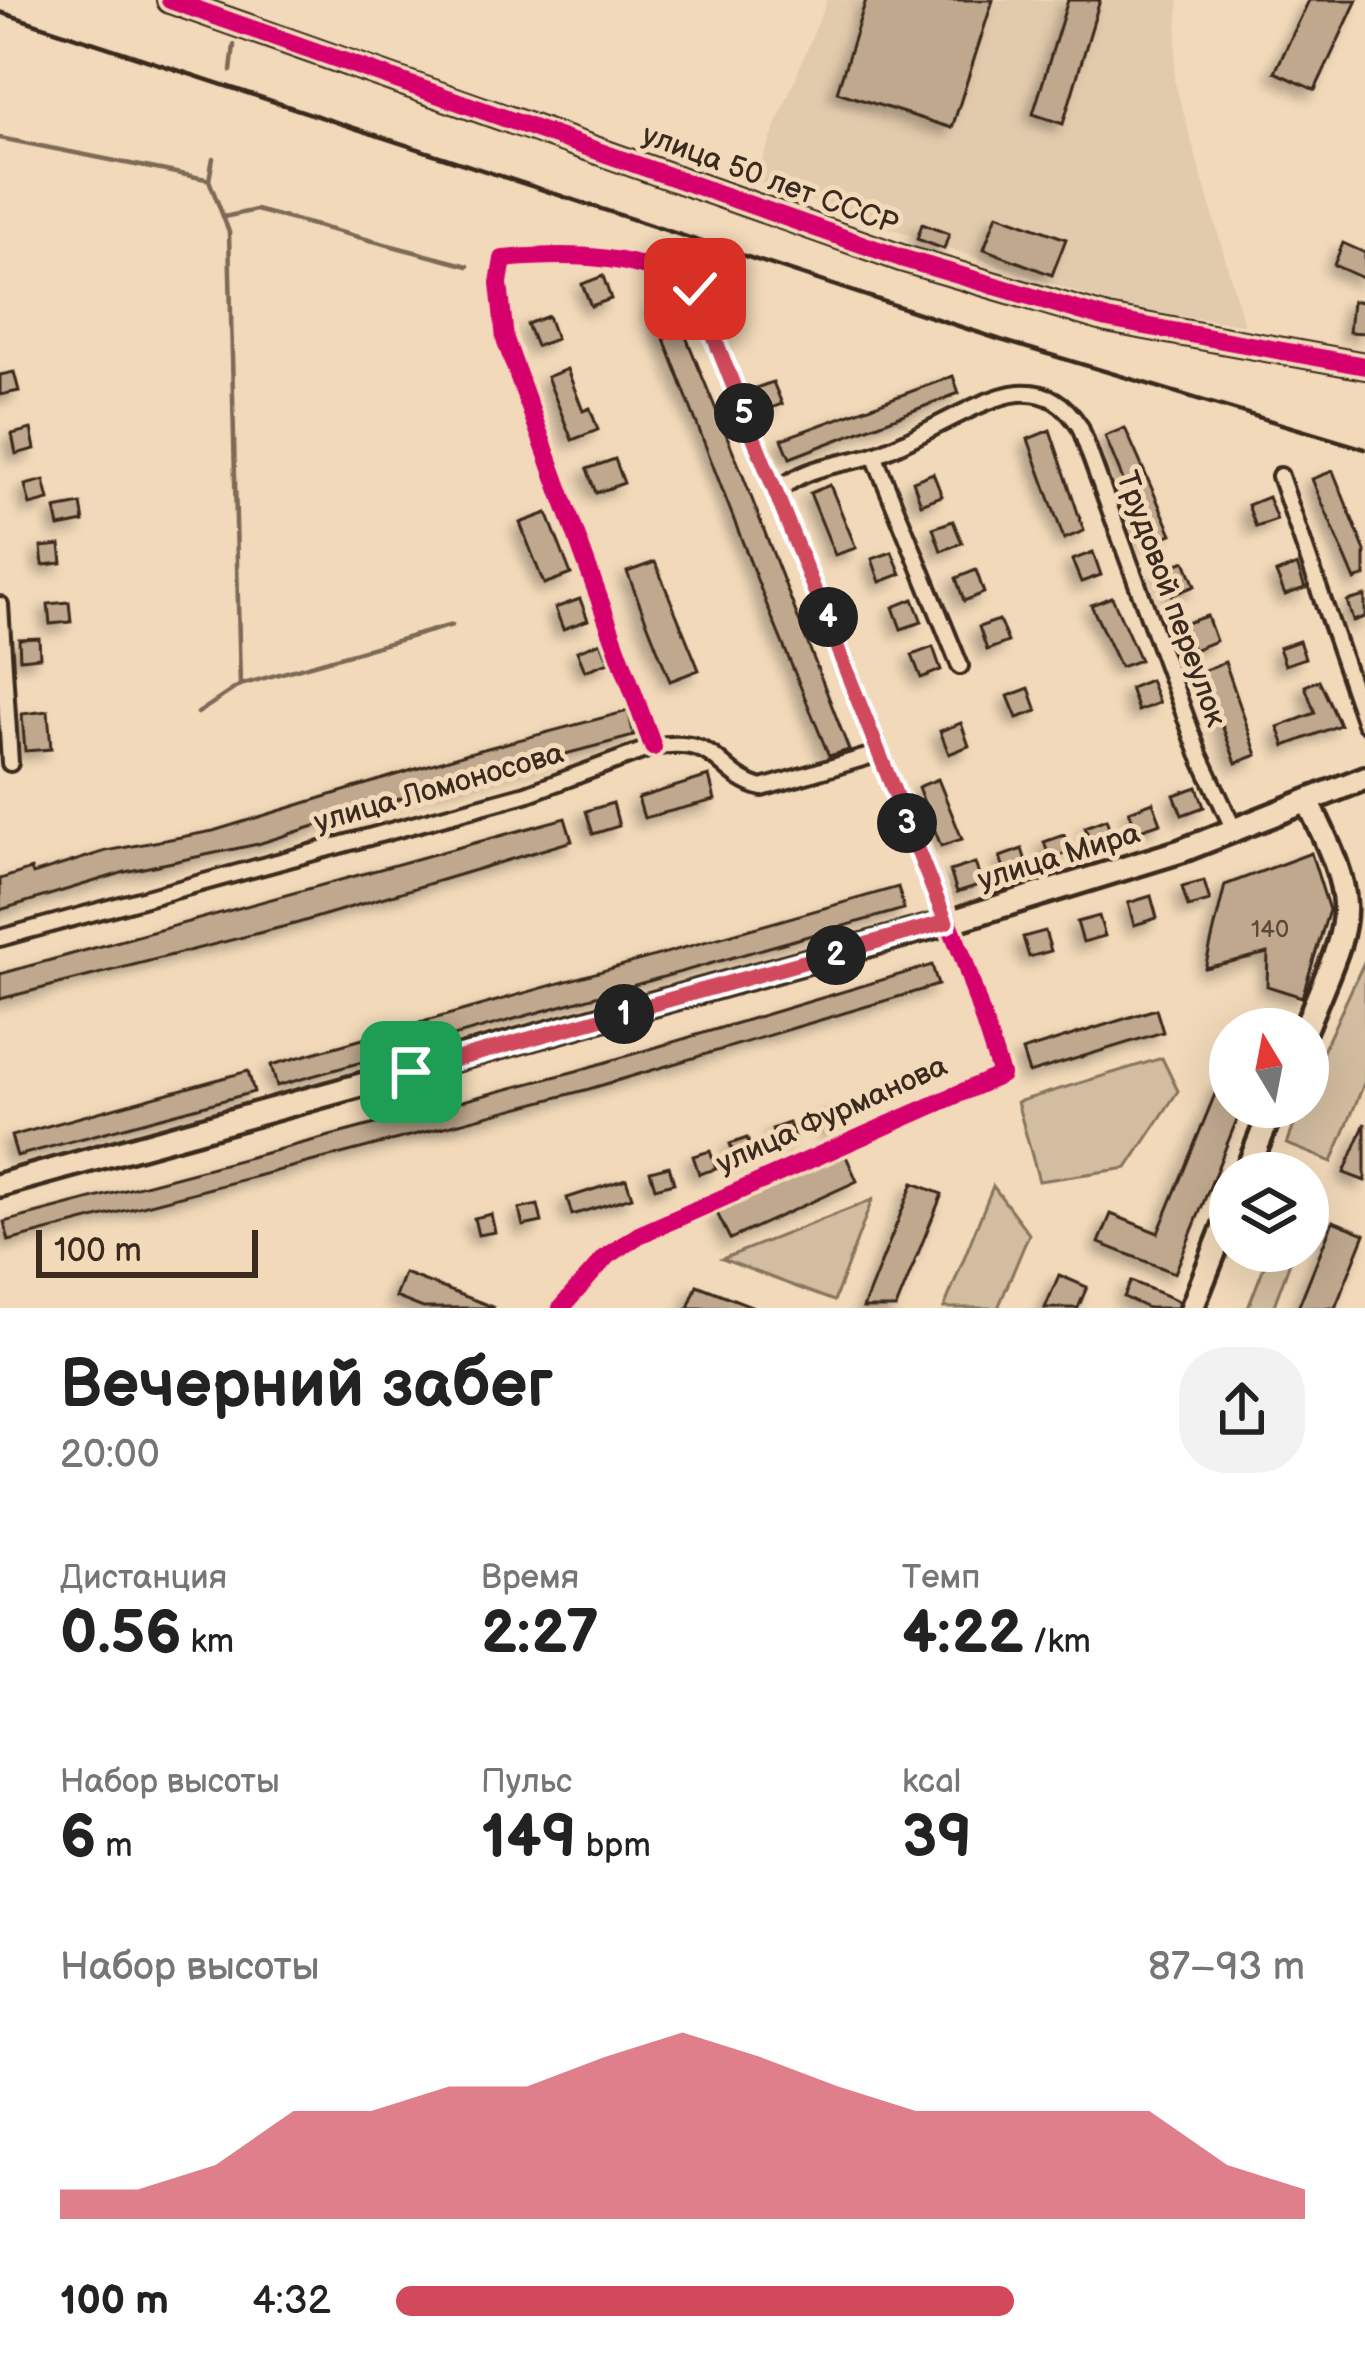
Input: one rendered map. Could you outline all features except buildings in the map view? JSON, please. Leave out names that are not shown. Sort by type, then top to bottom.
[{"type":"street","name":"улица 50 лет СССР","points":[[170,0],[901,258],[1107,319],[1365,366]]},
{"type":"street","points":[[653,747],[505,339],[499,283],[503,259],[591,257],[671,274],[695,289],[760,454],[779,490],[946,922]]},
{"type":"street","name":"Трудовой переулок","points":[[874,455],[1015,393],[1046,395],[1067,408],[1080,427],[1199,754],[1235,832]]},
{"type":"street","points":[[779,490],[811,468],[874,455],[961,666]]},
{"type":"street","points":[[1280,476],[1365,723]]},
{"type":"street","points":[[0,605],[10,763]]},
{"type":"street","name":"улица Ломоносова","points":[[0,938],[526,794],[653,747],[675,743],[710,750],[745,783],[762,788],[880,753]]},
{"type":"street","name":"улица Мира","points":[[0,1185],[946,922],[1235,832],[1365,778]]},
{"type":"street","points":[[1308,802],[1334,854],[1349,904],[1343,934],[1313,1008]]},
{"type":"street","name":"улица Фурманова","points":[[561,1308],[607,1257],[639,1235],[1001,1075],[964,959],[946,922]]},
{"type":"street","points":[[1192,1308],[1209,1265]]},
{"type":"shaded area","points":[[827,0],[1179,0],[1174,80],[1244,324],[1128,310],[754,181]]},
{"type":"shaded area","points":[[1365,960],[1365,1081],[1332,1162],[1329,1152],[1307,1152],[1287,1144],[1293,1128],[1329,1128],[1329,1038]]},
{"type":"shaded area","points":[[1162,1058],[1178,1091],[1127,1168],[1039,1181],[1017,1102]]},
{"type":"shaded area","points":[[993,1186],[1029,1234],[998,1308],[944,1308]]},
{"type":"shaded area","points":[[872,1200],[834,1301],[722,1259]]},
{"type":"shaded area","points":[[1262,1272],[1286,1272],[1273,1308],[1248,1308]]},
{"type":"waterway","points":[[231,71],[234,45]]},
{"type":"waterway","points":[[0,138],[206,179]]},
{"type":"waterway","points":[[213,158],[209,180],[229,232],[240,685]]},
{"type":"waterway","points":[[224,217],[256,210],[468,266]]},
{"type":"waterway","points":[[198,713],[240,685],[452,625]]},
{"type":"railway","points":[[0,12],[1001,340],[1365,449]]},
{"type":"cycle path","points":[[170,0],[901,258],[1107,319],[1365,366]]},
{"type":"cycle path","points":[[561,1308],[606,1257],[639,1235],[1001,1075],[964,960],[695,289],[650,268],[603,258],[503,259],[499,283],[505,339],[653,747]]},
{"type":"route","points":[[411,1072],[946,922],[779,490],[760,454],[695,289]]}]
